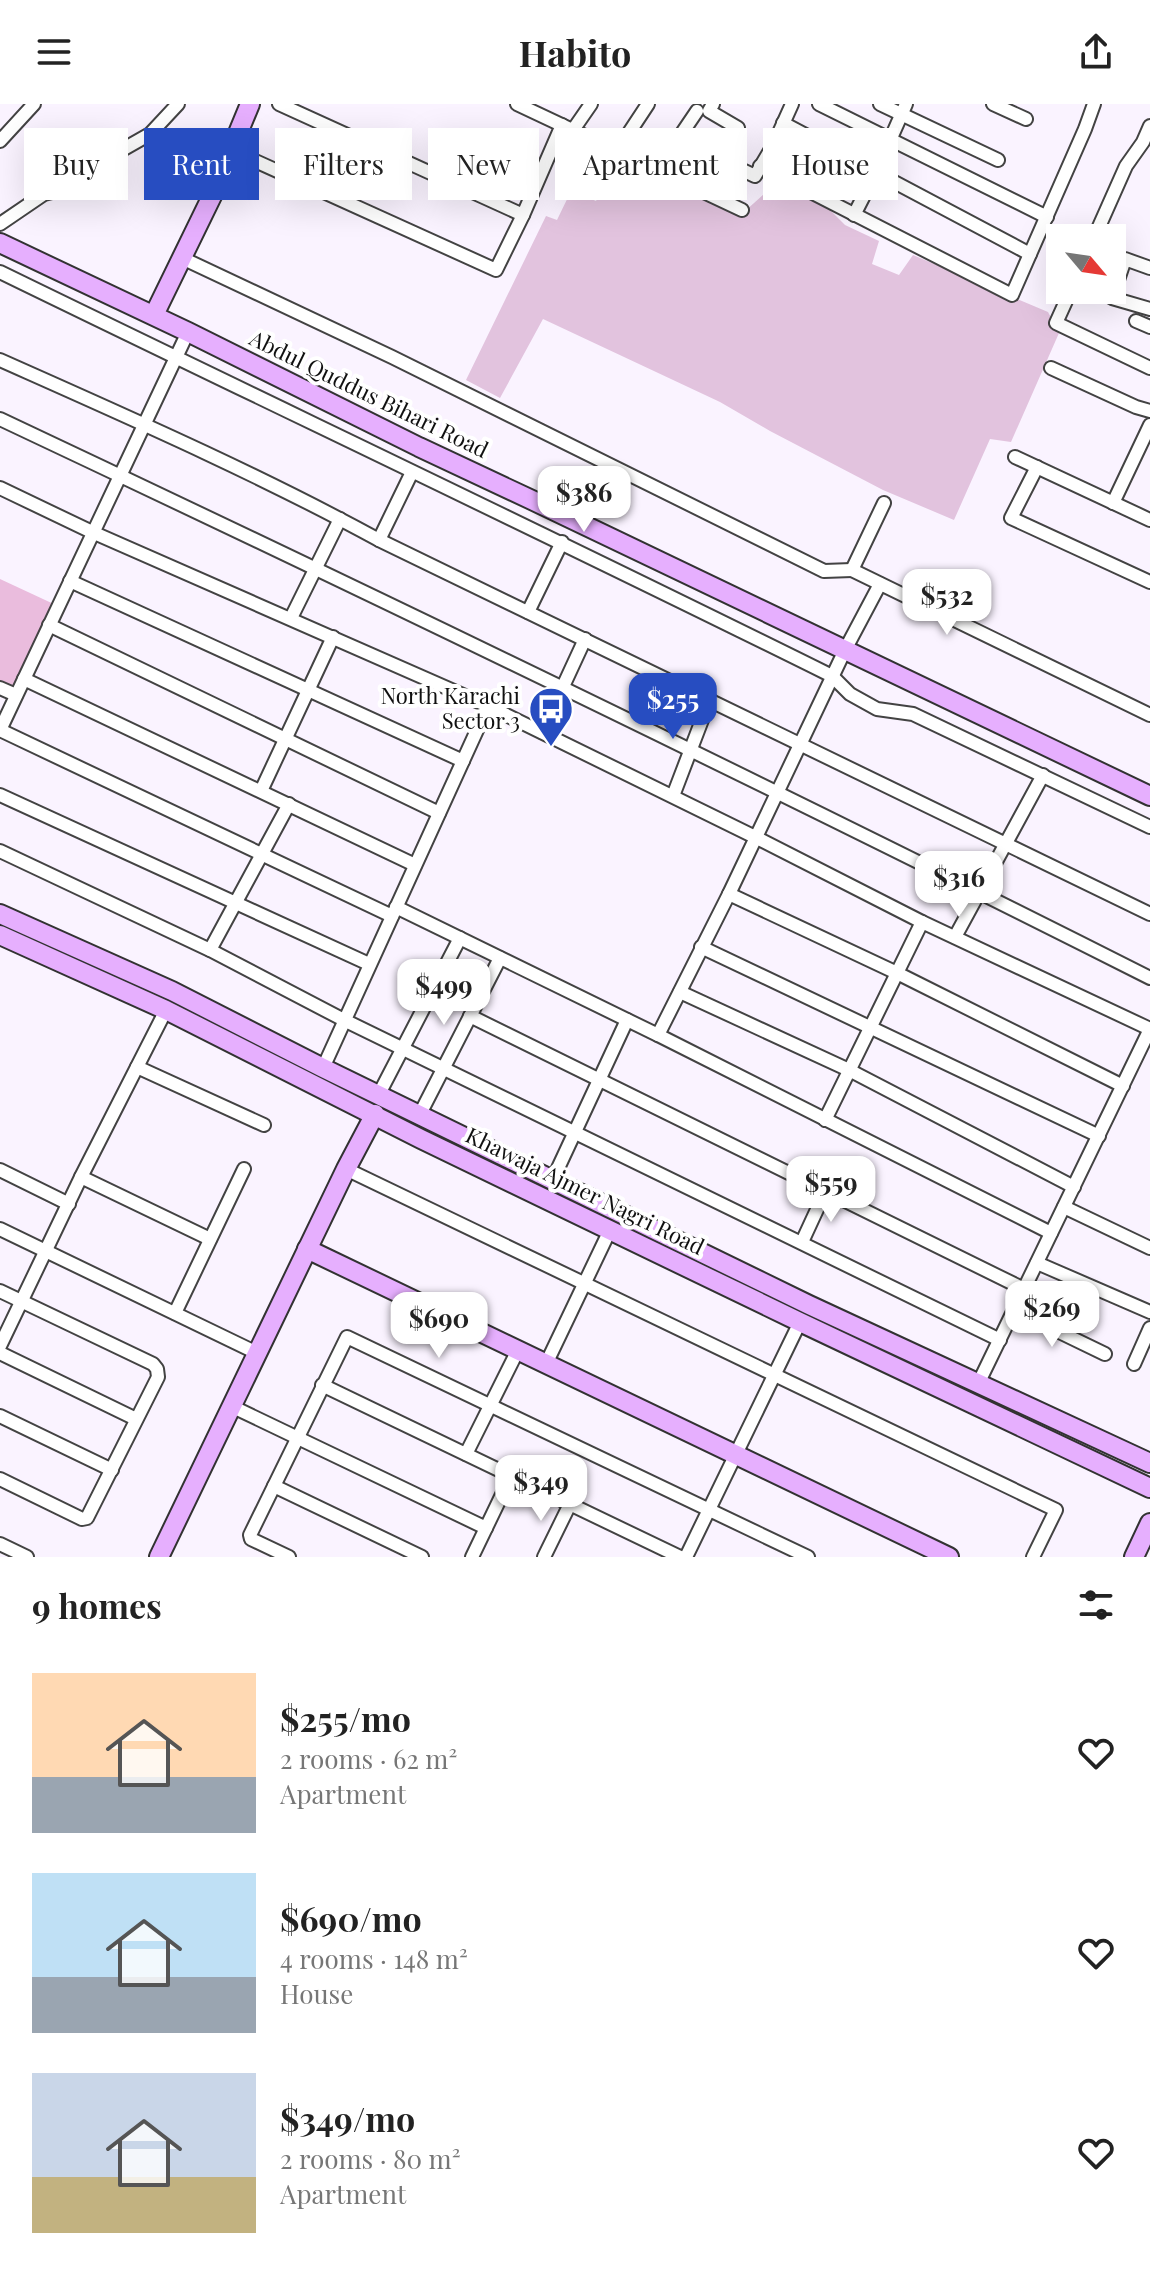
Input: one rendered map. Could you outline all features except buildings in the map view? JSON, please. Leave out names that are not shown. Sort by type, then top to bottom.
[{"type":"main road","points":[[240,128],[250,104]]},
{"type":"main road","points":[[154,315],[210,200]]},
{"type":"main road","name":"Abdul Quddus Bihari Road","points":[[0,243],[1150,796]]},
{"type":"main road","name":"Khawaja Ajmer Nagri Road","points":[[0,914],[172,991],[809,1305],[1150,1463]]},
{"type":"main road","name":"Khawaja Ajmer Nagri Road","points":[[0,935],[166,1010],[421,1139],[1150,1488]]},
{"type":"main road","points":[[274,1065],[283,1048]]},
{"type":"main road","points":[[159,1557],[375,1114]]},
{"type":"main road","points":[[497,1175],[506,1157]]},
{"type":"main road","points":[[307,1249],[949,1557]]},
{"type":"main road","points":[[1134,1557],[1150,1523]]},
{"type":"street","points":[[0,141],[34,104]]},
{"type":"street","points":[[0,224],[44,194],[150,134],[178,104]]},
{"type":"street","points":[[279,104],[523,215]]},
{"type":"street","points":[[520,105],[567,128],[591,104]]},
{"type":"street","points":[[632,128],[648,104]]},
{"type":"street","points":[[713,104],[709,111],[738,128]]},
{"type":"street","points":[[747,172],[755,176],[792,104]]},
{"type":"street","points":[[819,104],[866,128]]},
{"type":"street","points":[[880,104],[903,109],[998,160]]},
{"type":"street","points":[[993,104],[1026,119]]},
{"type":"street","points":[[760,166],[1012,295],[1094,104]]},
{"type":"street","points":[[895,128],[903,109]]},
{"type":"street","points":[[685,128],[697,111]]},
{"type":"street","points":[[783,123],[792,128]]},
{"type":"street","points":[[1100,224],[1126,166],[1150,126]]},
{"type":"street","points":[[898,144],[1047,217]]},
{"type":"street","points":[[259,163],[496,270],[555,152]]},
{"type":"street","points":[[898,184],[1030,254]]},
{"type":"street","points":[[721,200],[742,210]]},
{"type":"street","points":[[854,215],[862,200]]},
{"type":"street","points":[[182,258],[392,357],[824,571],[852,570],[1150,715]]},
{"type":"street","points":[[1149,265],[1125,259],[1112,298],[1150,309]]},
{"type":"street","points":[[0,272],[562,542],[832,676],[850,694],[877,709],[913,714],[1150,827]]},
{"type":"street","points":[[1065,304],[1056,323],[1150,368]]},
{"type":"street","points":[[1136,321],[1150,327]]},
{"type":"street","points":[[188,332],[0,730],[262,854],[460,938],[1051,1233]]},
{"type":"street","points":[[0,360],[144,424],[1150,914]]},
{"type":"street","points":[[1051,368],[1150,411]]},
{"type":"street","points":[[0,419],[777,791],[1150,978]]},
{"type":"street","points":[[1113,503],[1150,425]]},
{"type":"street","points":[[1015,457],[1150,520]]},
{"type":"street","points":[[1037,467],[1011,518],[1150,582]]},
{"type":"street","points":[[379,540],[412,472]]},
{"type":"street","points":[[0,488],[92,532],[488,706],[922,922],[1150,1029],[1146,1047],[1123,1086],[978,1384]]},
{"type":"street","points":[[852,570],[884,503]]},
{"type":"street","points":[[291,618],[340,519]]},
{"type":"street","points":[[528,612],[562,542]]},
{"type":"street","points":[[70,581],[463,761]]},
{"type":"street","points":[[658,1035],[832,676],[880,584]]},
{"type":"street","points":[[49,625],[439,813]]},
{"type":"street","points":[[261,791],[333,637]]},
{"type":"street","points":[[542,732],[585,639]]},
{"type":"street","points":[[24,679],[415,865]]},
{"type":"street","points":[[0,688],[16,695]]},
{"type":"street","points":[[673,796],[710,699]]},
{"type":"street","points":[[323,1068],[488,706]]},
{"type":"street","points":[[955,937],[1043,775]]},
{"type":"street","points":[[0,795],[369,964]]},
{"type":"street","points":[[210,950],[289,804]]},
{"type":"street","points":[[0,851],[210,950],[344,1020],[1000,1340]]},
{"type":"street","points":[[729,894],[897,973],[1123,1086]]},
{"type":"street","points":[[825,1120],[922,922]]},
{"type":"street","points":[[379,1094],[460,938]]},
{"type":"street","points":[[701,947],[1099,1136]]},
{"type":"street","points":[[420,1114],[500,958]]},
{"type":"street","points":[[680,992],[849,1070],[1074,1187]]},
{"type":"street","points":[[0,1346],[166,1010]]},
{"type":"street","points":[[470,1016],[1024,1289]]},
{"type":"street","points":[[553,1179],[627,1020]]},
{"type":"street","points":[[137,1067],[264,1125]]},
{"type":"street","points":[[175,1313],[244,1169]]},
{"type":"street","points":[[346,1169],[1056,1510],[1033,1557]]},
{"type":"street","points":[[0,1170],[69,1204]]},
{"type":"street","points":[[81,1177],[210,1239]]},
{"type":"street","points":[[802,1242],[826,1190]]},
{"type":"street","points":[[1064,1207],[1150,1248]]},
{"type":"street","points":[[0,1229],[257,1353]]},
{"type":"street","points":[[546,1364],[610,1230]]},
{"type":"street","points":[[1037,1263],[1150,1312]]},
{"type":"street","points":[[0,1291],[153,1364],[158,1377],[87,1518],[82,1519],[0,1479]]},
{"type":"street","points":[[1014,1310],[1105,1354]]},
{"type":"street","points":[[686,1557],[800,1322]]},
{"type":"street","points":[[1134,1364],[1150,1328]]},
{"type":"street","points":[[289,1557],[250,1537],[344,1341],[351,1337],[808,1557]]},
{"type":"street","points":[[466,1454],[518,1350]]},
{"type":"street","points":[[0,1353],[136,1419]]},
{"type":"street","points":[[322,1385],[680,1557]]},
{"type":"street","points":[[231,1406],[486,1528]]},
{"type":"street","points":[[0,1416],[112,1470]]},
{"type":"street","points":[[472,1557],[511,1476]]},
{"type":"street","points":[[274,1486],[419,1556]]},
{"type":"street","points":[[544,1557],[570,1504]]},
{"type":"street","points":[[0,1544],[27,1557]]},
{"type":"shaded area","points":[[763,195],[763,200],[813,200],[826,206],[845,225],[879,241],[872,264],[899,275],[913,255],[1048,312],[1059,333],[1011,442],[990,439],[954,520],[883,490],[720,402],[543,319],[500,398],[466,380],[546,216],[557,220],[567,200],[716,200],[744,212]]},
{"type":"shaded area","points":[[0,579],[58,606],[16,695],[0,688]]},
{"type":"place","name":"North Karachi Sector 3","points":[[551,748]]}]
